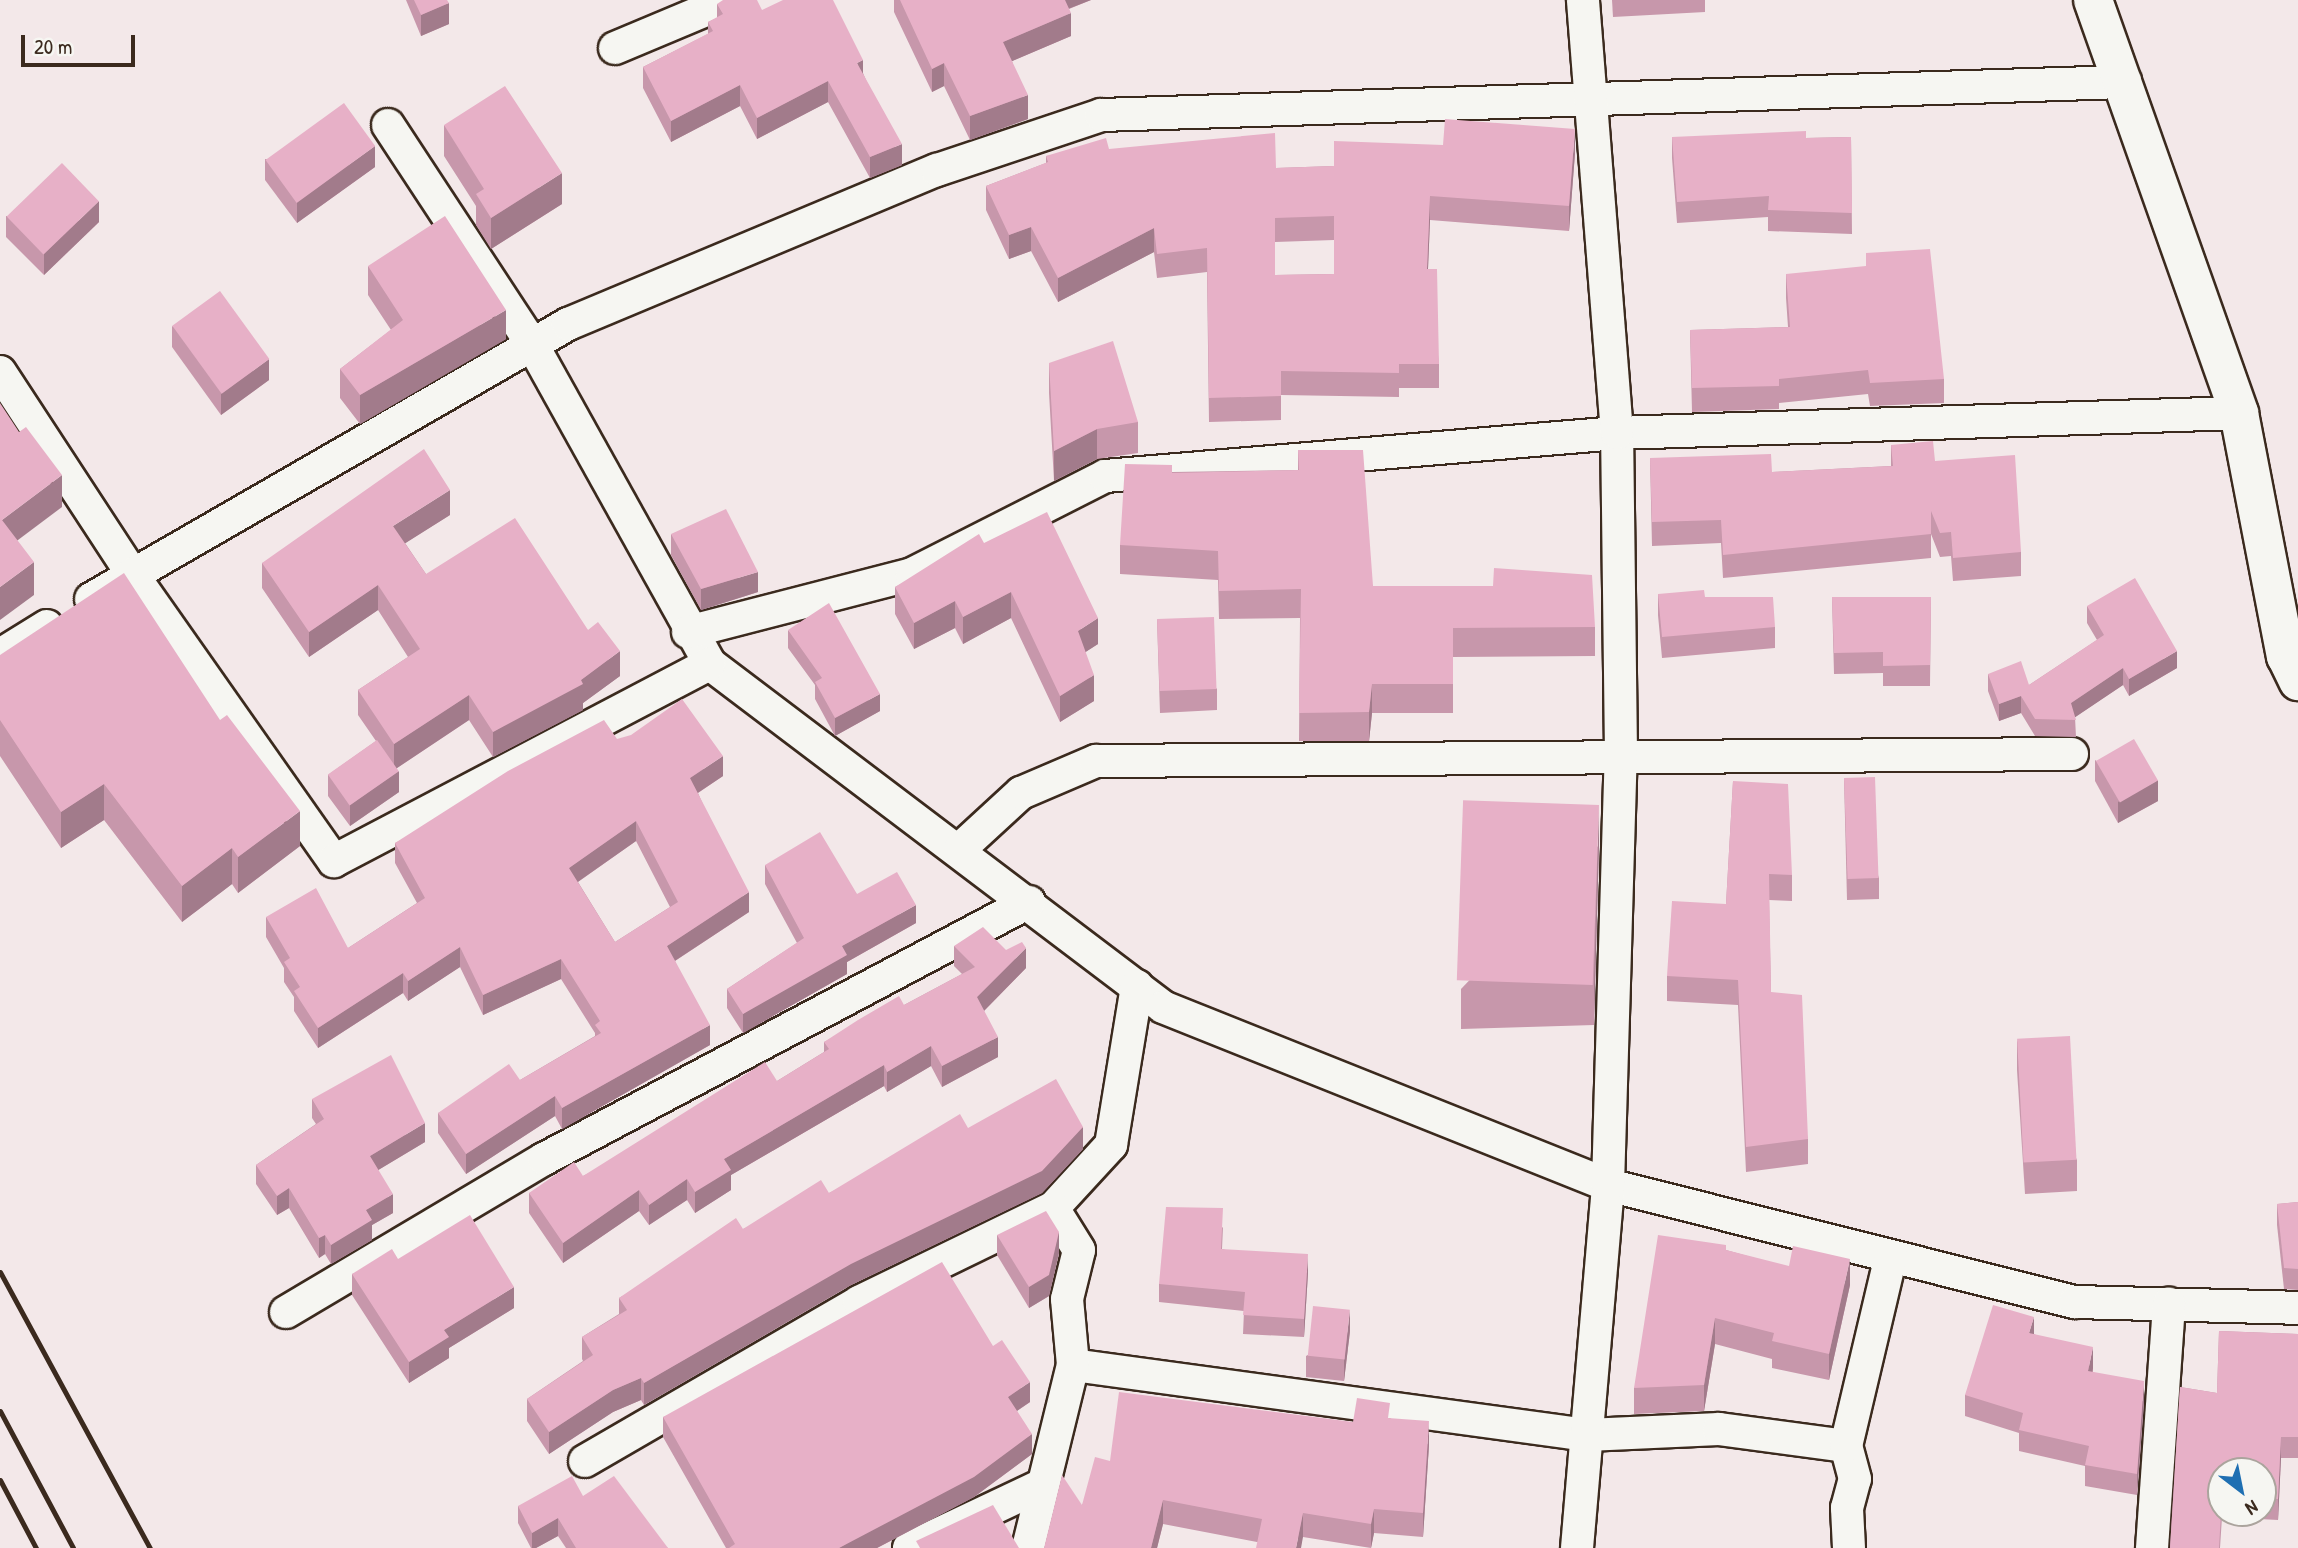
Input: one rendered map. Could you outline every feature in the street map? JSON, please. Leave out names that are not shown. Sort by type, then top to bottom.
[{"type":"main road","points":[[2093,0],[2239,413],[2294,663]]},
{"type":"street","points":[[615,48],[730,0]]},
{"type":"street","points":[[1577,1548],[1608,1185],[1621,754],[1617,433],[1593,96],[1583,0]]},
{"type":"street","points":[[0,655],[132,574],[568,324],[937,170],[1101,115],[1593,96],[2124,82]]},
{"type":"street","points":[[388,125],[533,346],[688,632],[710,664],[960,849],[1163,1007],[1608,1185],[2075,1302],[2298,1308]]},
{"type":"street","points":[[0,372],[132,574],[334,861],[710,664]]},
{"type":"street","points":[[688,632],[912,574],[1105,476],[1617,433],[2239,413]]},
{"type":"street","points":[[960,849],[1021,793],[1096,761],[1621,754],[2071,754]]},
{"type":"street","points":[[286,1312],[544,1159],[1029,902]]},
{"type":"street","points":[[586,1461],[859,1302],[1053,1208],[1111,1145],[1137,986]]},
{"type":"street","points":[[1028,1548],[1040,1486],[1073,1366],[1067,1299],[1079,1250],[1053,1208]]},
{"type":"street","points":[[1849,1548],[1847,1508],[1856,1479],[1846,1446],[1891,1256]]},
{"type":"street","points":[[2152,1548],[2169,1304]]},
{"type":"street","points":[[1073,1366],[1587,1435],[1719,1429],[1846,1446]]},
{"type":"street","points":[[909,1548],[1040,1486]]},
{"type":"building","points":[[414,0],[447,0],[449,3],[421,15]]},
{"type":"building","points":[[723,0],[757,0],[762,10],[783,0],[833,0],[863,60],[857,63],[902,144],[870,157],[828,81],[757,118],[740,85],[671,121],[643,67],[713,31],[708,22],[723,14],[717,4]]},
{"type":"building","points":[[900,0],[1065,0],[1071,13],[1003,42],[1028,95],[970,116],[944,63],[932,69]]},
{"type":"building","points":[[505,86],[562,173],[491,218],[476,194],[484,189],[444,125]]},
{"type":"building","points":[[344,103],[375,146],[297,203],[266,160]]},
{"type":"building","points":[[1445,119],[1575,129],[1569,206],[1430,196],[1427,269],[1437,269],[1439,364],[1399,364],[1399,373],[1281,371],[1281,396],[1209,398],[1207,248],[1157,254],[1154,228],[1058,278],[1031,227],[1009,235],[986,186],[1048,162],[1046,156],[1106,138],[1109,149],[1275,133],[1276,168],[1334,166],[1334,141],[1443,145]],"holes":[[[1334,216],[1334,274],[1275,275],[1275,218]]]},
{"type":"building","points":[[1806,131],[1806,138],[1851,137],[1852,213],[1768,210],[1769,196],[1677,202],[1672,137]]},
{"type":"building","points":[[62,163],[99,201],[43,255],[7,216]]},
{"type":"building","points":[[445,216],[506,310],[360,395],[340,369],[403,320],[368,266]]},
{"type":"building","points":[[1930,249],[1944,379],[1870,383],[1868,370],[1779,379],[1779,386],[1692,388],[1690,330],[1790,327],[1786,274],[1866,266],[1866,253]]},
{"type":"building","points":[[220,291],[269,359],[222,394],[172,326]]},
{"type":"building","points":[[1113,341],[1138,422],[1097,429],[1054,451],[1049,363]]},
{"type":"building","points":[[0,403],[19,432],[26,427],[62,475],[2,520],[34,562],[0,587]]},
{"type":"building","points":[[1933,441],[1935,461],[2015,455],[2021,552],[1953,558],[1951,532],[1940,533],[1931,511],[1931,534],[1723,555],[1721,520],[1652,522],[1650,458],[1771,454],[1772,472],[1893,466],[1891,445]]},
{"type":"building","points":[[424,449],[450,490],[393,526],[426,574],[515,518],[588,630],[598,622],[620,651],[581,680],[583,684],[493,732],[469,695],[394,744],[358,690],[420,649],[378,585],[309,632],[262,563]]},
{"type":"building","points":[[1298,450],[1363,450],[1373,586],[1493,586],[1494,568],[1592,575],[1595,627],[1453,628],[1453,684],[1372,684],[1369,712],[1299,713],[1301,589],[1219,591],[1218,551],[1120,545],[1125,464],[1172,465],[1172,473],[1299,470]]},
{"type":"building","points":[[726,509],[758,572],[701,589],[671,534]]},
{"type":"building","points":[[1047,512],[1098,618],[1078,631],[1094,675],[1060,696],[1011,592],[963,617],[955,601],[914,623],[895,587],[979,534],[984,543]]},
{"type":"building","points":[[124,573],[220,720],[227,715],[300,811],[238,857],[232,848],[182,886],[104,784],[61,812],[0,720],[0,655]]},
{"type":"building","points":[[2135,578],[2177,651],[2129,679],[2123,668],[2071,703],[2076,720],[2035,719],[2021,696],[1999,704],[1988,674],[2021,661],[2029,685],[2104,635],[2087,606]]},
{"type":"building","points":[[1704,590],[1705,597],[1773,597],[1775,627],[1662,637],[1658,594]]},
{"type":"building","points":[[1832,597],[1931,597],[1930,665],[1883,666],[1883,652],[1834,653]]},
{"type":"building","points":[[829,603],[880,694],[835,718],[815,682],[822,678],[788,630]]},
{"type":"building","points":[[1214,617],[1217,689],[1160,691],[1157,619]]},
{"type":"building","points":[[682,699],[723,756],[690,778],[749,892],[667,946],[710,1025],[562,1108],[555,1096],[466,1154],[438,1113],[509,1064],[520,1080],[601,1033],[595,1025],[600,1021],[561,959],[483,995],[460,947],[408,981],[403,973],[318,1028],[294,991],[300,987],[284,962],[290,958],[266,917],[316,888],[348,948],[425,898],[395,843],[508,771],[604,720],[617,739],[631,735]],"holes":[[[636,821],[678,902],[615,942],[569,868]]]},
{"type":"building","points":[[2134,739],[2158,781],[2120,803],[2096,761]]},
{"type":"building","points":[[377,740],[399,771],[350,806],[328,774]]},
{"type":"building","points":[[1875,777],[1879,878],[1848,879],[1844,778]]},
{"type":"building","points":[[1733,781],[1788,784],[1792,875],[1769,874],[1771,992],[1802,995],[1808,1139],[1746,1147],[1738,980],[1667,976],[1672,901],[1726,904]]},
{"type":"building","points":[[1463,800],[1599,805],[1593,985],[1457,980]]},
{"type":"building","points":[[820,832],[857,894],[897,872],[916,905],[842,946],[847,955],[743,1014],[727,989],[804,938],[765,865]]},
{"type":"building","points":[[983,927],[1006,950],[1022,942],[1026,948],[977,997],[998,1037],[942,1066],[931,1046],[887,1072],[884,1065],[724,1159],[731,1170],[695,1192],[687,1179],[649,1205],[639,1190],[563,1243],[529,1193],[574,1162],[583,1176],[765,1062],[777,1081],[829,1049],[824,1042],[899,996],[904,1005],[975,967],[954,946]]},
{"type":"building","points":[[2070,1036],[2076,1160],[2024,1163],[2017,1039]]},
{"type":"building","points":[[391,1055],[425,1123],[370,1156],[393,1194],[366,1210],[372,1220],[331,1245],[325,1235],[319,1238],[289,1188],[277,1196],[256,1165],[324,1119],[312,1099]]},
{"type":"building","points":[[1056,1079],[1083,1127],[1042,1171],[851,1264],[644,1383],[641,1378],[613,1390],[549,1432],[527,1399],[593,1355],[582,1337],[627,1310],[619,1298],[736,1218],[743,1229],[821,1180],[829,1193],[960,1114],[968,1128]]},
{"type":"building","points":[[2298,1202],[2298,1269],[2284,1268],[2277,1204]]},
{"type":"building","points":[[1166,1207],[1223,1208],[1221,1249],[1308,1254],[1304,1319],[1243,1315],[1245,1292],[1159,1284]]},
{"type":"building","points":[[1046,1211],[1059,1232],[1049,1275],[1029,1287],[997,1235]]},
{"type":"building","points":[[470,1215],[514,1287],[444,1330],[449,1337],[409,1362],[352,1274],[392,1249],[398,1259]]},
{"type":"building","points":[[1658,1235],[1726,1245],[1726,1250],[1789,1266],[1793,1246],[1850,1259],[1829,1354],[1772,1341],[1774,1333],[1715,1318],[1704,1385],[1634,1388]]},
{"type":"building","points":[[942,1262],[993,1346],[1002,1340],[1030,1382],[1008,1397],[1032,1434],[974,1477],[839,1548],[729,1548],[735,1544],[663,1417]]},
{"type":"building","points":[[1993,1305],[2034,1317],[2029,1333],[2093,1347],[2088,1371],[2144,1381],[2137,1474],[2085,1465],[2089,1446],[2019,1430],[2023,1413],[1965,1395]]},
{"type":"building","points":[[1313,1306],[1350,1310],[1345,1360],[1308,1356]]},
{"type":"building","points":[[2219,1331],[2298,1334],[2298,1437],[2281,1437],[2278,1499],[2277,1457],[2207,1457],[2207,1527],[2220,1527],[2219,1548],[2170,1548],[2180,1387],[2217,1393]]},
{"type":"building","points":[[1119,1392],[1353,1422],[1357,1398],[1390,1403],[1388,1418],[1429,1421],[1423,1513],[1374,1509],[1371,1524],[1303,1513],[1296,1548],[1256,1548],[1262,1519],[1163,1500],[1151,1548],[1044,1548],[1062,1475],[1082,1505],[1095,1457],[1110,1461]]},
{"type":"building","points":[[572,1476],[583,1496],[614,1476],[668,1548],[576,1548],[558,1518],[532,1533],[518,1506]]},
{"type":"building","points":[[993,1505],[1019,1548],[920,1548],[916,1541]]},
{"type":"railway","points":[[0,1272],[150,1548]]},
{"type":"railway","points":[[0,1411],[73,1548]]},
{"type":"railway","points":[[0,1480],[36,1548]]}]
